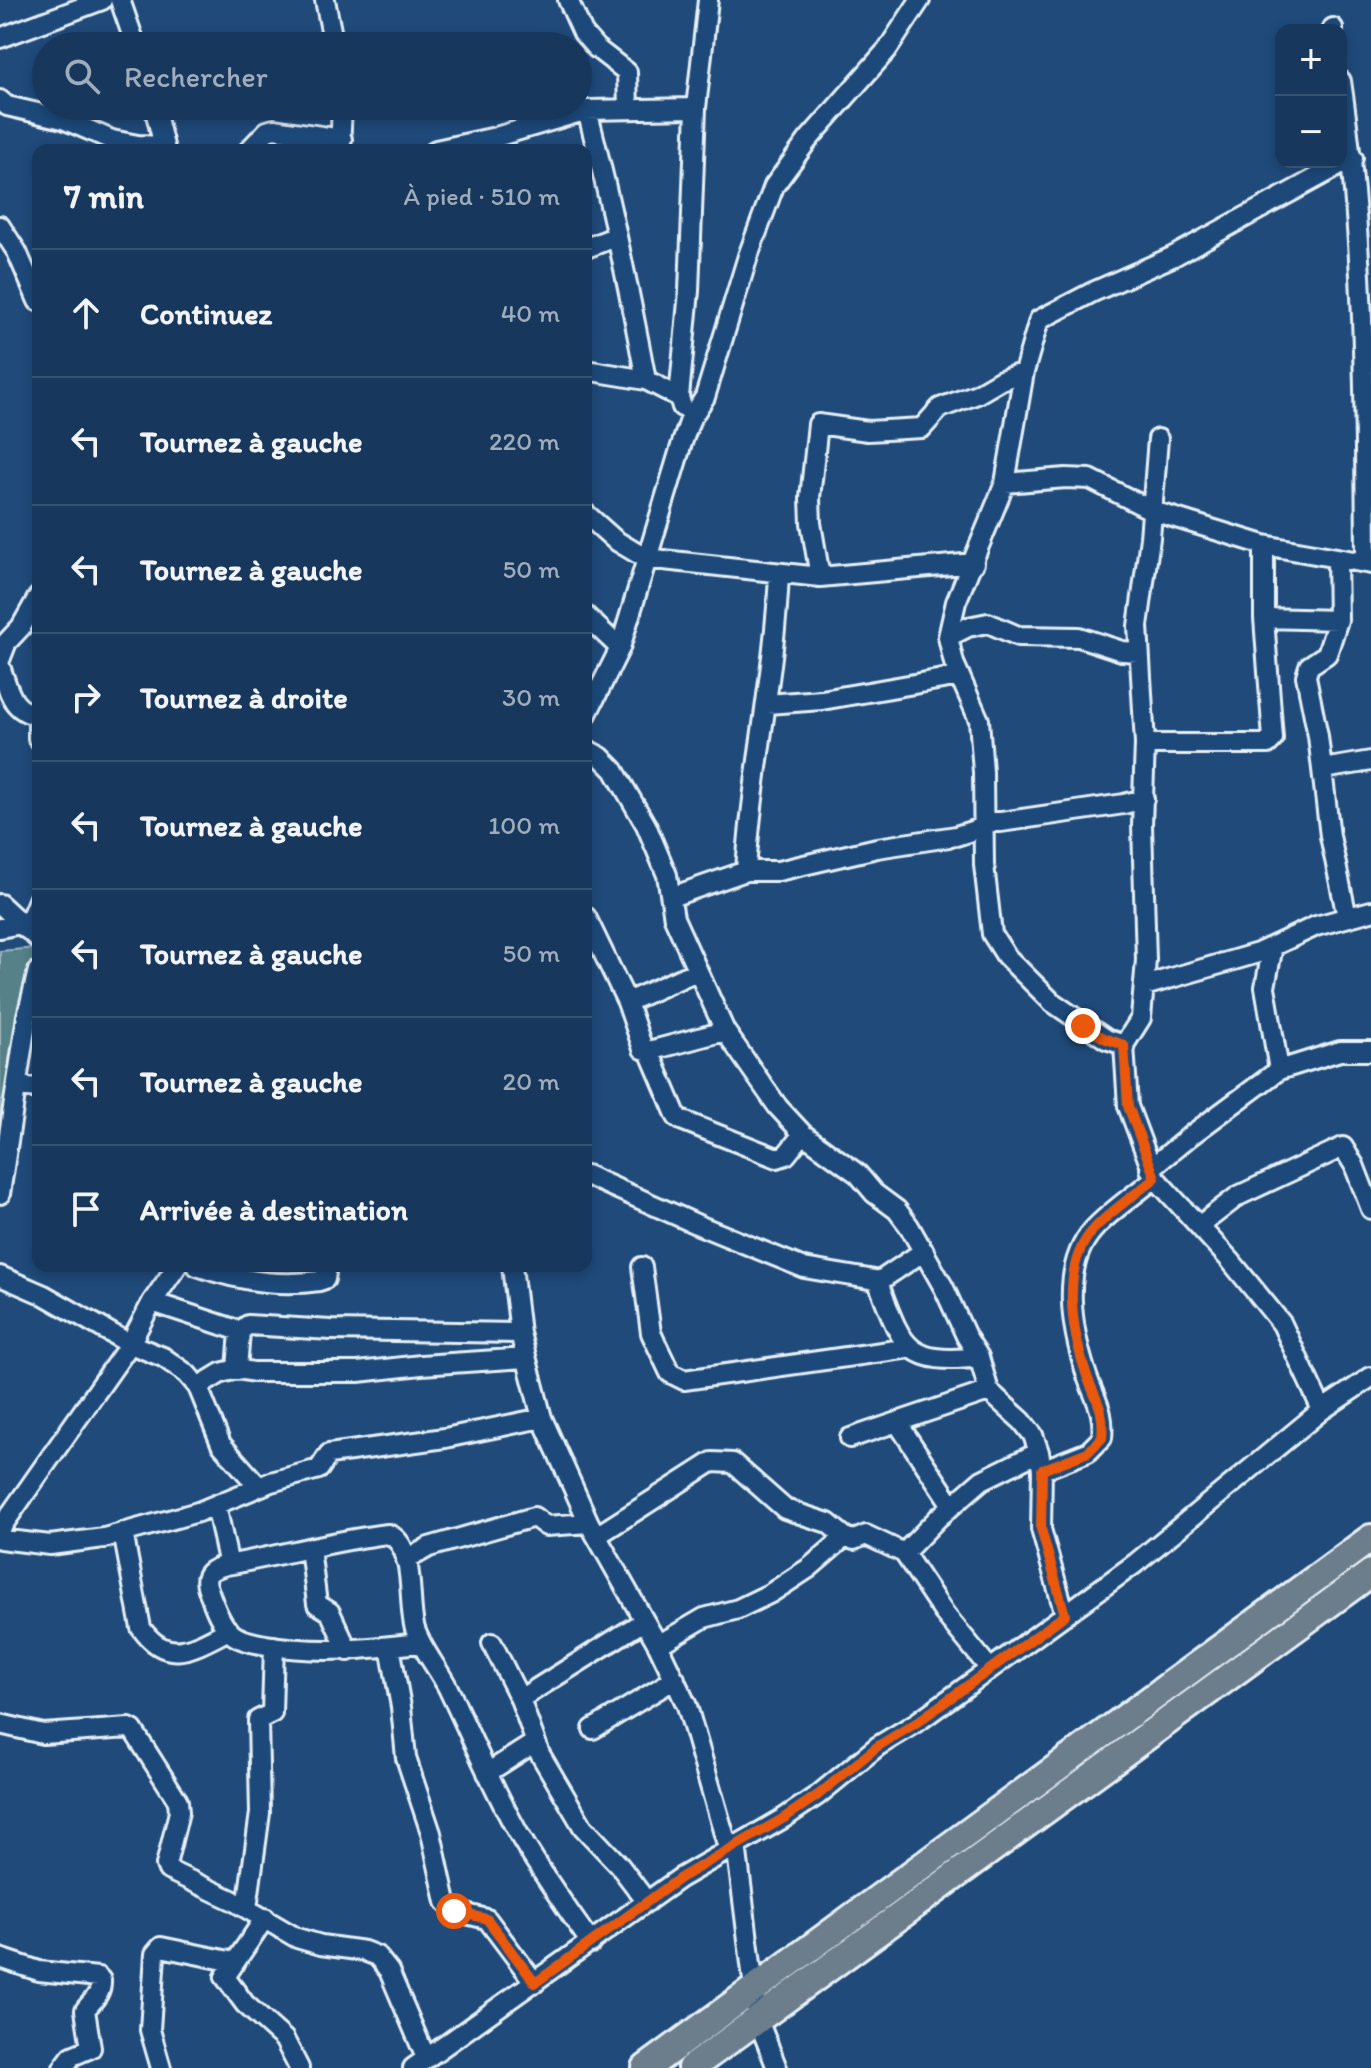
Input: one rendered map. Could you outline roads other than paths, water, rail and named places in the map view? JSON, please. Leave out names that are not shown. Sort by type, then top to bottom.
[{"type":"main road","points":[[646,2068],[1371,1538]]},
{"type":"main road","points":[[691,2068],[1371,1573]]},
{"type":"street","points":[[0,38],[102,0]]},
{"type":"street","points":[[120,0],[131,32]]},
{"type":"street","points":[[325,0],[331,32]]},
{"type":"street","points":[[568,0],[585,32]]},
{"type":"street","points":[[690,420],[679,397],[689,291],[696,108],[708,0]]},
{"type":"street","points":[[592,704],[620,648],[645,558],[660,520],[690,420],[705,397],[748,256],[774,186],[783,170],[887,50],[920,0]]},
{"type":"street","points":[[592,43],[627,72],[628,109]]},
{"type":"street","points":[[1005,483],[1090,479],[1153,511],[1264,545],[1368,564],[1368,348],[1353,158],[1343,96]]},
{"type":"street","points":[[0,100],[7,106],[32,112]]},
{"type":"street","points":[[592,110],[696,108]]},
{"type":"street","points":[[65,120],[112,140],[138,144]]},
{"type":"street","points":[[157,120],[163,144]]},
{"type":"street","points":[[255,144],[267,131],[274,129],[341,144],[342,120]]},
{"type":"street","points":[[464,144],[553,120]]},
{"type":"street","points":[[590,120],[609,193],[615,237],[646,380]]},
{"type":"street","points":[[1124,1045],[1083,1026],[1052,1002],[1006,956],[992,934],[984,865],[979,720],[960,676],[948,637],[956,602],[1005,483],[1024,372],[1039,320],[1172,257],[1353,158]]},
{"type":"street","points":[[0,226],[17,252],[32,287]]},
{"type":"street","points":[[592,246],[615,237]]},
{"type":"street","points":[[592,371],[646,380],[679,397]]},
{"type":"street","points":[[820,577],[810,498],[818,424],[868,431],[922,428],[940,408],[1024,372]]},
{"type":"street","points":[[1158,439],[1138,652],[1145,744],[1146,960],[1141,1018],[1124,1045],[1128,1106],[1152,1174],[1282,1324],[1322,1410]]},
{"type":"street","points":[[592,519],[615,540],[645,558],[820,577],[974,563]]},
{"type":"street","points":[[1145,744],[1268,744],[1273,739],[1264,618],[1264,545]]},
{"type":"street","points":[[1337,558],[1338,620],[1327,654],[1309,666],[1306,676],[1323,769],[1330,836],[1347,917]]},
{"type":"street","points":[[746,871],[750,806],[777,626],[779,573]]},
{"type":"street","points":[[32,608],[21,627],[7,642],[0,663],[15,705],[32,714]]},
{"type":"street","points":[[1264,618],[1338,620]]},
{"type":"street","points":[[592,622],[620,648]]},
{"type":"street","points":[[948,637],[968,627],[988,623],[1018,636],[1079,637],[1122,651],[1138,652]]},
{"type":"street","points":[[767,704],[822,700],[960,676]]},
{"type":"street","points":[[592,752],[614,770],[655,845],[667,875],[674,918],[725,1031],[778,1107],[803,1134],[858,1174],[874,1193],[897,1210],[924,1251],[979,1357],[989,1391],[1033,1435],[1040,1461],[1041,1529],[1065,1615]]},
{"type":"street","points":[[1323,769],[1371,761]]},
{"type":"street","points":[[671,897],[746,871],[778,871],[877,848],[956,836],[984,824],[1144,799]]},
{"type":"street","points":[[0,904],[31,933]]},
{"type":"street","points":[[1144,986],[1258,953],[1316,926],[1371,911]]},
{"type":"street","points":[[0,928],[31,933]]},
{"type":"street","points":[[592,929],[627,1002],[643,1049],[649,1051],[725,1031]]},
{"type":"street","points":[[1273,946],[1265,987],[1279,1070]]},
{"type":"street","points":[[627,1002],[697,971]]},
{"type":"street","points":[[0,1194],[32,996]]},
{"type":"street","points":[[649,1051],[681,1120],[777,1158],[786,1155],[803,1134]]},
{"type":"street","points":[[904,1553],[982,1480],[1040,1461],[1088,1452],[1102,1438],[1101,1406],[1086,1373],[1073,1314],[1071,1284],[1078,1255],[1092,1230],[1190,1136],[1279,1070],[1328,1053],[1369,1055]]},
{"type":"street","points":[[17,1086],[32,1087]]},
{"type":"street","points":[[1199,1226],[1238,1196],[1343,1147],[1354,1165],[1371,1209]]},
{"type":"street","points":[[592,1178],[804,1268],[878,1282],[924,1251]]},
{"type":"street","points":[[642,1267],[651,1333],[670,1373],[684,1380],[910,1348]]},
{"type":"street","points":[[0,1529],[130,1344],[152,1302],[173,1272]]},
{"type":"street","points":[[216,1272],[241,1280],[273,1283],[319,1281],[325,1279],[326,1272]]},
{"type":"street","points":[[513,1272],[520,1333],[542,1418],[594,1529],[675,1679],[696,1731],[732,1846],[758,2020],[777,2068]]},
{"type":"street","points":[[0,1276],[44,1295],[130,1344],[163,1357],[187,1374],[198,1387],[221,1444],[259,1487]]},
{"type":"street","points":[[878,1282],[893,1322],[910,1348],[944,1361],[979,1357]]},
{"type":"street","points":[[152,1302],[240,1331]]},
{"type":"street","points":[[237,1369],[240,1331],[248,1325],[331,1330],[520,1333]]},
{"type":"street","points":[[198,1387],[221,1373],[237,1369],[254,1372],[358,1372],[526,1358]]},
{"type":"street","points":[[0,1724],[43,1734],[133,1730],[178,1801],[179,1812],[166,1865],[168,1870],[247,1908],[297,1938],[377,1956],[389,1971],[420,2063],[680,1878],[818,1795],[878,1746],[916,1723],[1136,1563],[1322,1410],[1371,1377]]},
{"type":"street","points":[[850,1438],[989,1391]]},
{"type":"street","points":[[0,1539],[50,1545],[104,1538],[216,1505],[259,1487],[319,1469],[329,1454],[445,1438],[542,1418]]},
{"type":"street","points":[[897,1422],[952,1505]]},
{"type":"street","points":[[406,1560],[429,1547],[534,1517],[546,1526],[594,1529],[712,1462],[725,1461],[752,1477],[785,1509],[828,1523],[845,1537],[854,1540],[866,1535],[904,1553],[944,1613],[990,1669]]},
{"type":"street","points":[[216,1505],[228,1561],[226,1565]]},
{"type":"street","points":[[123,1532],[141,1628],[147,1637],[163,1649],[189,1650],[229,1630]]},
{"type":"street","points":[[420,1643],[323,1652],[249,1642],[229,1630],[206,1584],[207,1573],[212,1568],[345,1539],[388,1534],[398,1540],[406,1560],[414,1625],[420,1643],[439,1671],[487,1773],[551,1886],[591,1943]]},
{"type":"street","points":[[658,1645],[704,1618],[738,1609],[771,1593],[809,1568],[845,1537]]},
{"type":"street","points":[[310,1548],[318,1606],[330,1612],[348,1651]]},
{"type":"street","points":[[520,1699],[644,1621]]},
{"type":"street","points":[[492,1643],[520,1699],[534,1743],[583,1827],[619,1865],[647,1902]]},
{"type":"street","points":[[247,1908],[260,1813],[258,1720],[272,1713],[274,1646]]},
{"type":"street","points":[[390,1646],[406,1758],[431,1833],[446,1902],[454,1911],[491,1922],[535,1983]]},
{"type":"street","points":[[593,1729],[675,1679]]},
{"type":"street","points":[[487,1773],[534,1743]]},
{"type":"street","points":[[265,1918],[227,1972],[226,1981],[245,2004],[284,2039],[299,2068]]},
{"type":"street","points":[[161,2068],[150,2030],[157,1949],[161,1947],[234,1962]]},
{"type":"street","points":[[0,1958],[39,1971],[98,1977],[101,1980],[102,1988],[98,1996],[85,2010],[91,2048],[72,2056],[63,2068]]}]
